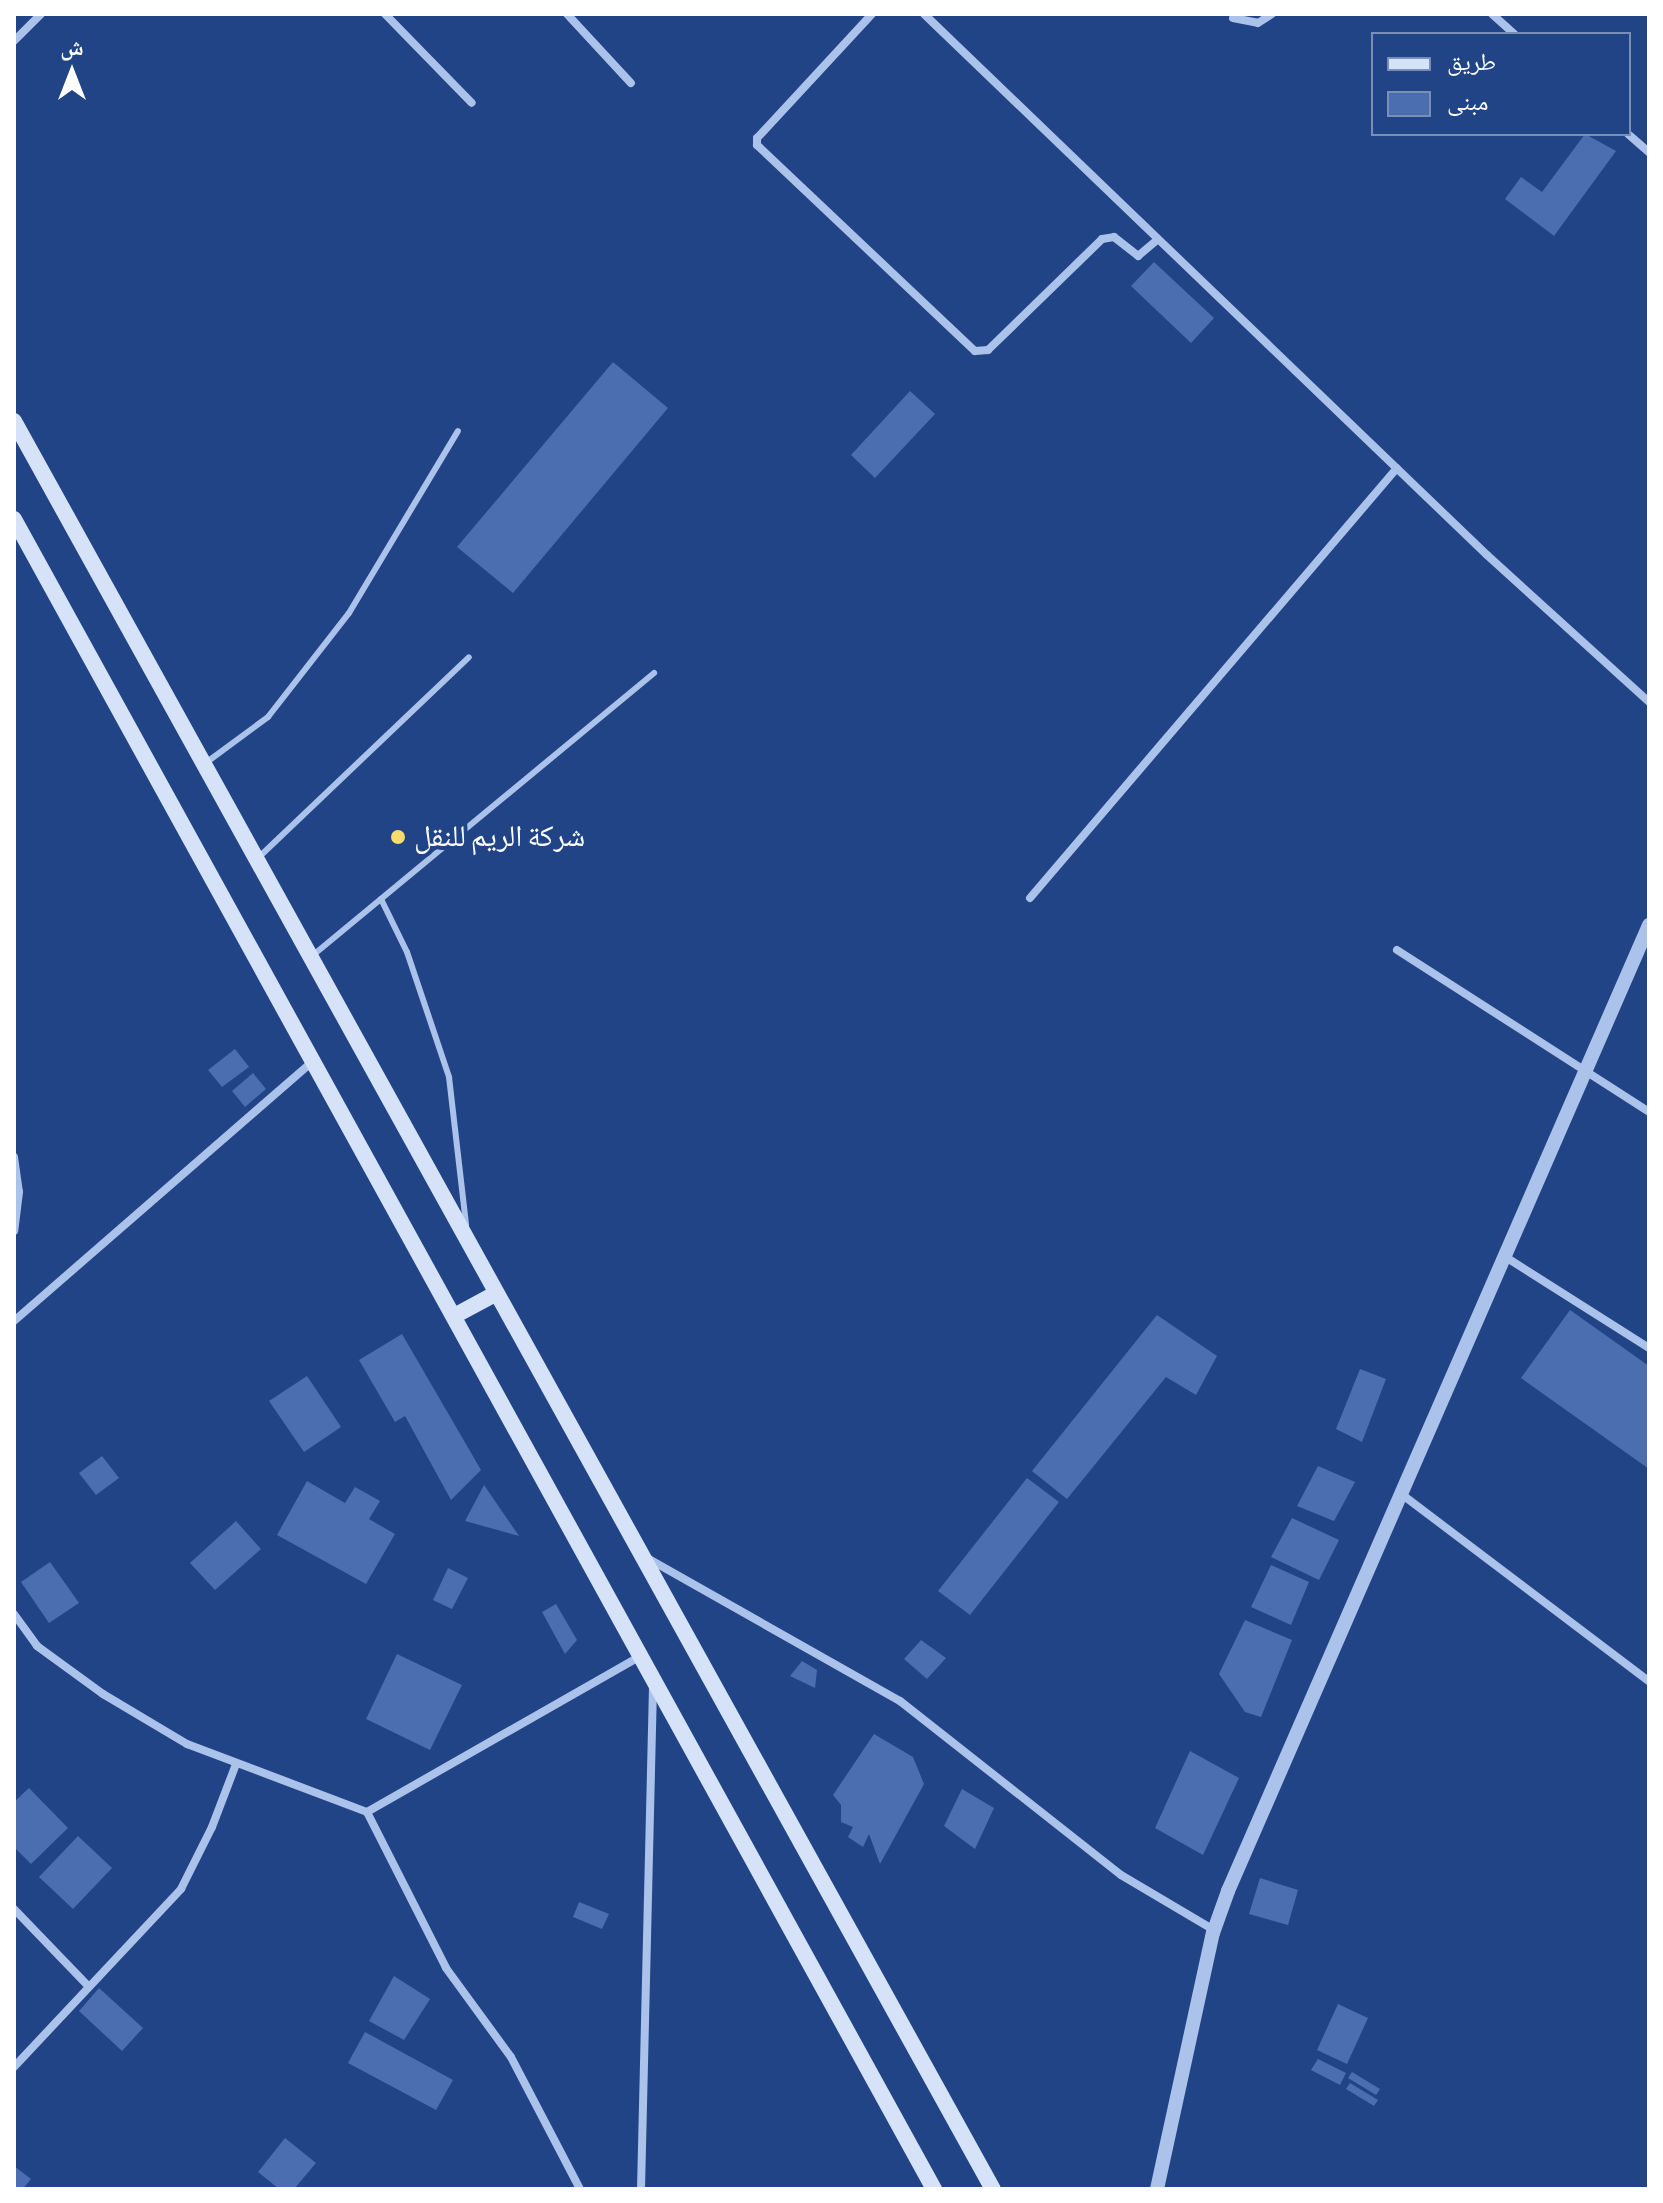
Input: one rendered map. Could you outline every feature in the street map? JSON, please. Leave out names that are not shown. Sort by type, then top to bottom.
[{"type":"main road","points":[[14,421],[207,762],[468,1245],[993,2189]]},
{"type":"main road","points":[[14,519],[456,1315],[934,2189]]},
{"type":"main road","points":[[456,1315],[495,1294]]},
{"type":"street","points":[[14,41],[41,14]]},
{"type":"street","points":[[385,14],[472,103]]},
{"type":"street","points":[[567,14],[631,83]]},
{"type":"street","points":[[872,14],[757,138],[757,145],[975,351],[988,350],[1102,239],[1114,237],[1138,256],[1158,239]]},
{"type":"street","points":[[924,14],[1397,468],[1649,702]]},
{"type":"street","points":[[1233,18],[1258,23],[1272,14]]},
{"type":"street","points":[[1492,14],[1512,32]]},
{"type":"street","points":[[1630,136],[1649,152]]},
{"type":"street","points":[[1030,898],[1397,468]]},
{"type":"street","points":[[1157,2189],[1214,1930],[1326,1659],[1404,1496],[1504,1256],[1588,1073],[1649,925]]},
{"type":"street","points":[[1397,950],[1649,1112]]},
{"type":"street","points":[[14,1321],[314,1060]]},
{"type":"street","points":[[14,1157],[19,1192],[14,1231]]},
{"type":"street","points":[[1504,1256],[1649,1348]]},
{"type":"street","points":[[1404,1496],[1649,1681]]},
{"type":"street","points":[[640,1554],[900,1701],[1121,1875],[1214,1930]]},
{"type":"street","points":[[14,1614],[37,1646],[103,1694],[187,1744],[367,1812],[446,1968],[511,2057],[580,2189]]},
{"type":"street","points":[[367,1812],[641,1656]]},
{"type":"street","points":[[641,2189],[654,1679]]},
{"type":"street","points":[[14,2067],[181,1889],[212,1827],[236,1764]]},
{"type":"street","points":[[14,1909],[89,1987]]},
{"type":"lane","points":[[207,762],[268,717],[349,613],[458,431]]},
{"type":"lane","points":[[258,858],[469,657]]},
{"type":"lane","points":[[311,957],[654,673]]},
{"type":"lane","points":[[381,899],[407,952],[449,1077],[468,1245]]},
{"type":"building","points":[[1584,136],[1616,151],[1554,236],[1505,199],[1521,177],[1542,192]]},
{"type":"building","points":[[1154,262],[1214,318],[1191,343],[1131,286]]},
{"type":"building","points":[[613,362],[668,408],[513,593],[457,547]]},
{"type":"building","points":[[910,391],[935,414],[875,478],[851,455]]},
{"type":"building","points":[[235,1049],[249,1067],[222,1087],[208,1070]]},
{"type":"building","points":[[253,1073],[266,1089],[245,1107],[232,1091]]},
{"type":"building","points":[[1570,1310],[1649,1366],[1649,1469],[1521,1378]]},
{"type":"building","points":[[1157,1315],[1217,1356],[1196,1395],[1166,1377],[1067,1499],[1032,1471]]},
{"type":"building","points":[[402,1334],[481,1470],[451,1500],[405,1416],[395,1422],[359,1360]]},
{"type":"building","points":[[1360,1369],[1386,1379],[1362,1442],[1336,1429]]},
{"type":"building","points":[[307,1376],[341,1427],[304,1452],[269,1401]]},
{"type":"building","points":[[102,1456],[119,1478],[96,1495],[79,1473]]},
{"type":"building","points":[[1318,1466],[1355,1482],[1334,1521],[1297,1506]]},
{"type":"building","points":[[1027,1478],[1059,1502],[970,1615],[938,1591]]},
{"type":"building","points":[[307,1481],[345,1503],[355,1487],[380,1501],[369,1519],[395,1534],[366,1584],[277,1535]]},
{"type":"building","points":[[484,1485],[519,1536],[465,1521]]},
{"type":"building","points":[[1292,1518],[1339,1540],[1319,1580],[1271,1557]]},
{"type":"building","points":[[236,1521],[261,1549],[215,1590],[190,1563]]},
{"type":"building","points":[[50,1562],[79,1603],[49,1623],[21,1582]]},
{"type":"building","points":[[1271,1565],[1309,1582],[1291,1625],[1251,1607]]},
{"type":"building","points":[[448,1568],[468,1578],[452,1609],[433,1600]]},
{"type":"building","points":[[556,1604],[577,1640],[565,1654],[542,1612]]},
{"type":"building","points":[[1245,1620],[1292,1640],[1261,1717],[1245,1712],[1219,1674]]},
{"type":"building","points":[[921,1640],[946,1658],[927,1679],[904,1659]]},
{"type":"building","points":[[397,1654],[462,1685],[430,1750],[366,1719]]},
{"type":"building","points":[[802,1661],[817,1670],[815,1688],[790,1676]]},
{"type":"building","points":[[874,1734],[913,1757],[924,1784],[880,1864],[869,1834],[863,1847],[848,1837],[853,1827],[841,1822],[841,1805],[833,1795]]},
{"type":"building","points":[[1190,1751],[1239,1778],[1203,1855],[1155,1828]]},
{"type":"building","points":[[29,1788],[68,1828],[31,1864],[14,1847],[14,1802]]},
{"type":"building","points":[[962,1789],[994,1808],[975,1849],[944,1826]]},
{"type":"building","points":[[78,1836],[112,1868],[73,1909],[39,1877]]},
{"type":"building","points":[[1260,1878],[1298,1890],[1288,1925],[1249,1914]]},
{"type":"building","points":[[579,1902],[609,1914],[602,1929],[573,1917]]},
{"type":"building","points":[[394,1976],[430,1999],[404,2040],[369,2021]]},
{"type":"building","points":[[99,1988],[143,2028],[122,2051],[79,2011]]},
{"type":"building","points":[[1338,2004],[1368,2018],[1347,2064],[1317,2050]]},
{"type":"building","points":[[365,2032],[453,2080],[436,2110],[348,2063]]},
{"type":"building","points":[[1318,2059],[1346,2073],[1340,2085],[1311,2070]]},
{"type":"building","points":[[1352,2072],[1380,2089],[1376,2095],[1348,2078]]},
{"type":"building","points":[[1350,2083],[1378,2100],[1374,2106],[1346,2089]]},
{"type":"building","points":[[285,2138],[316,2163],[294,2189],[279,2189],[258,2172]]},
{"type":"building","points":[[14,2166],[31,2179],[23,2189],[14,2189]]},
{"type":"place","name":"شركة الريم للنقل","points":[[398,837]]}]
